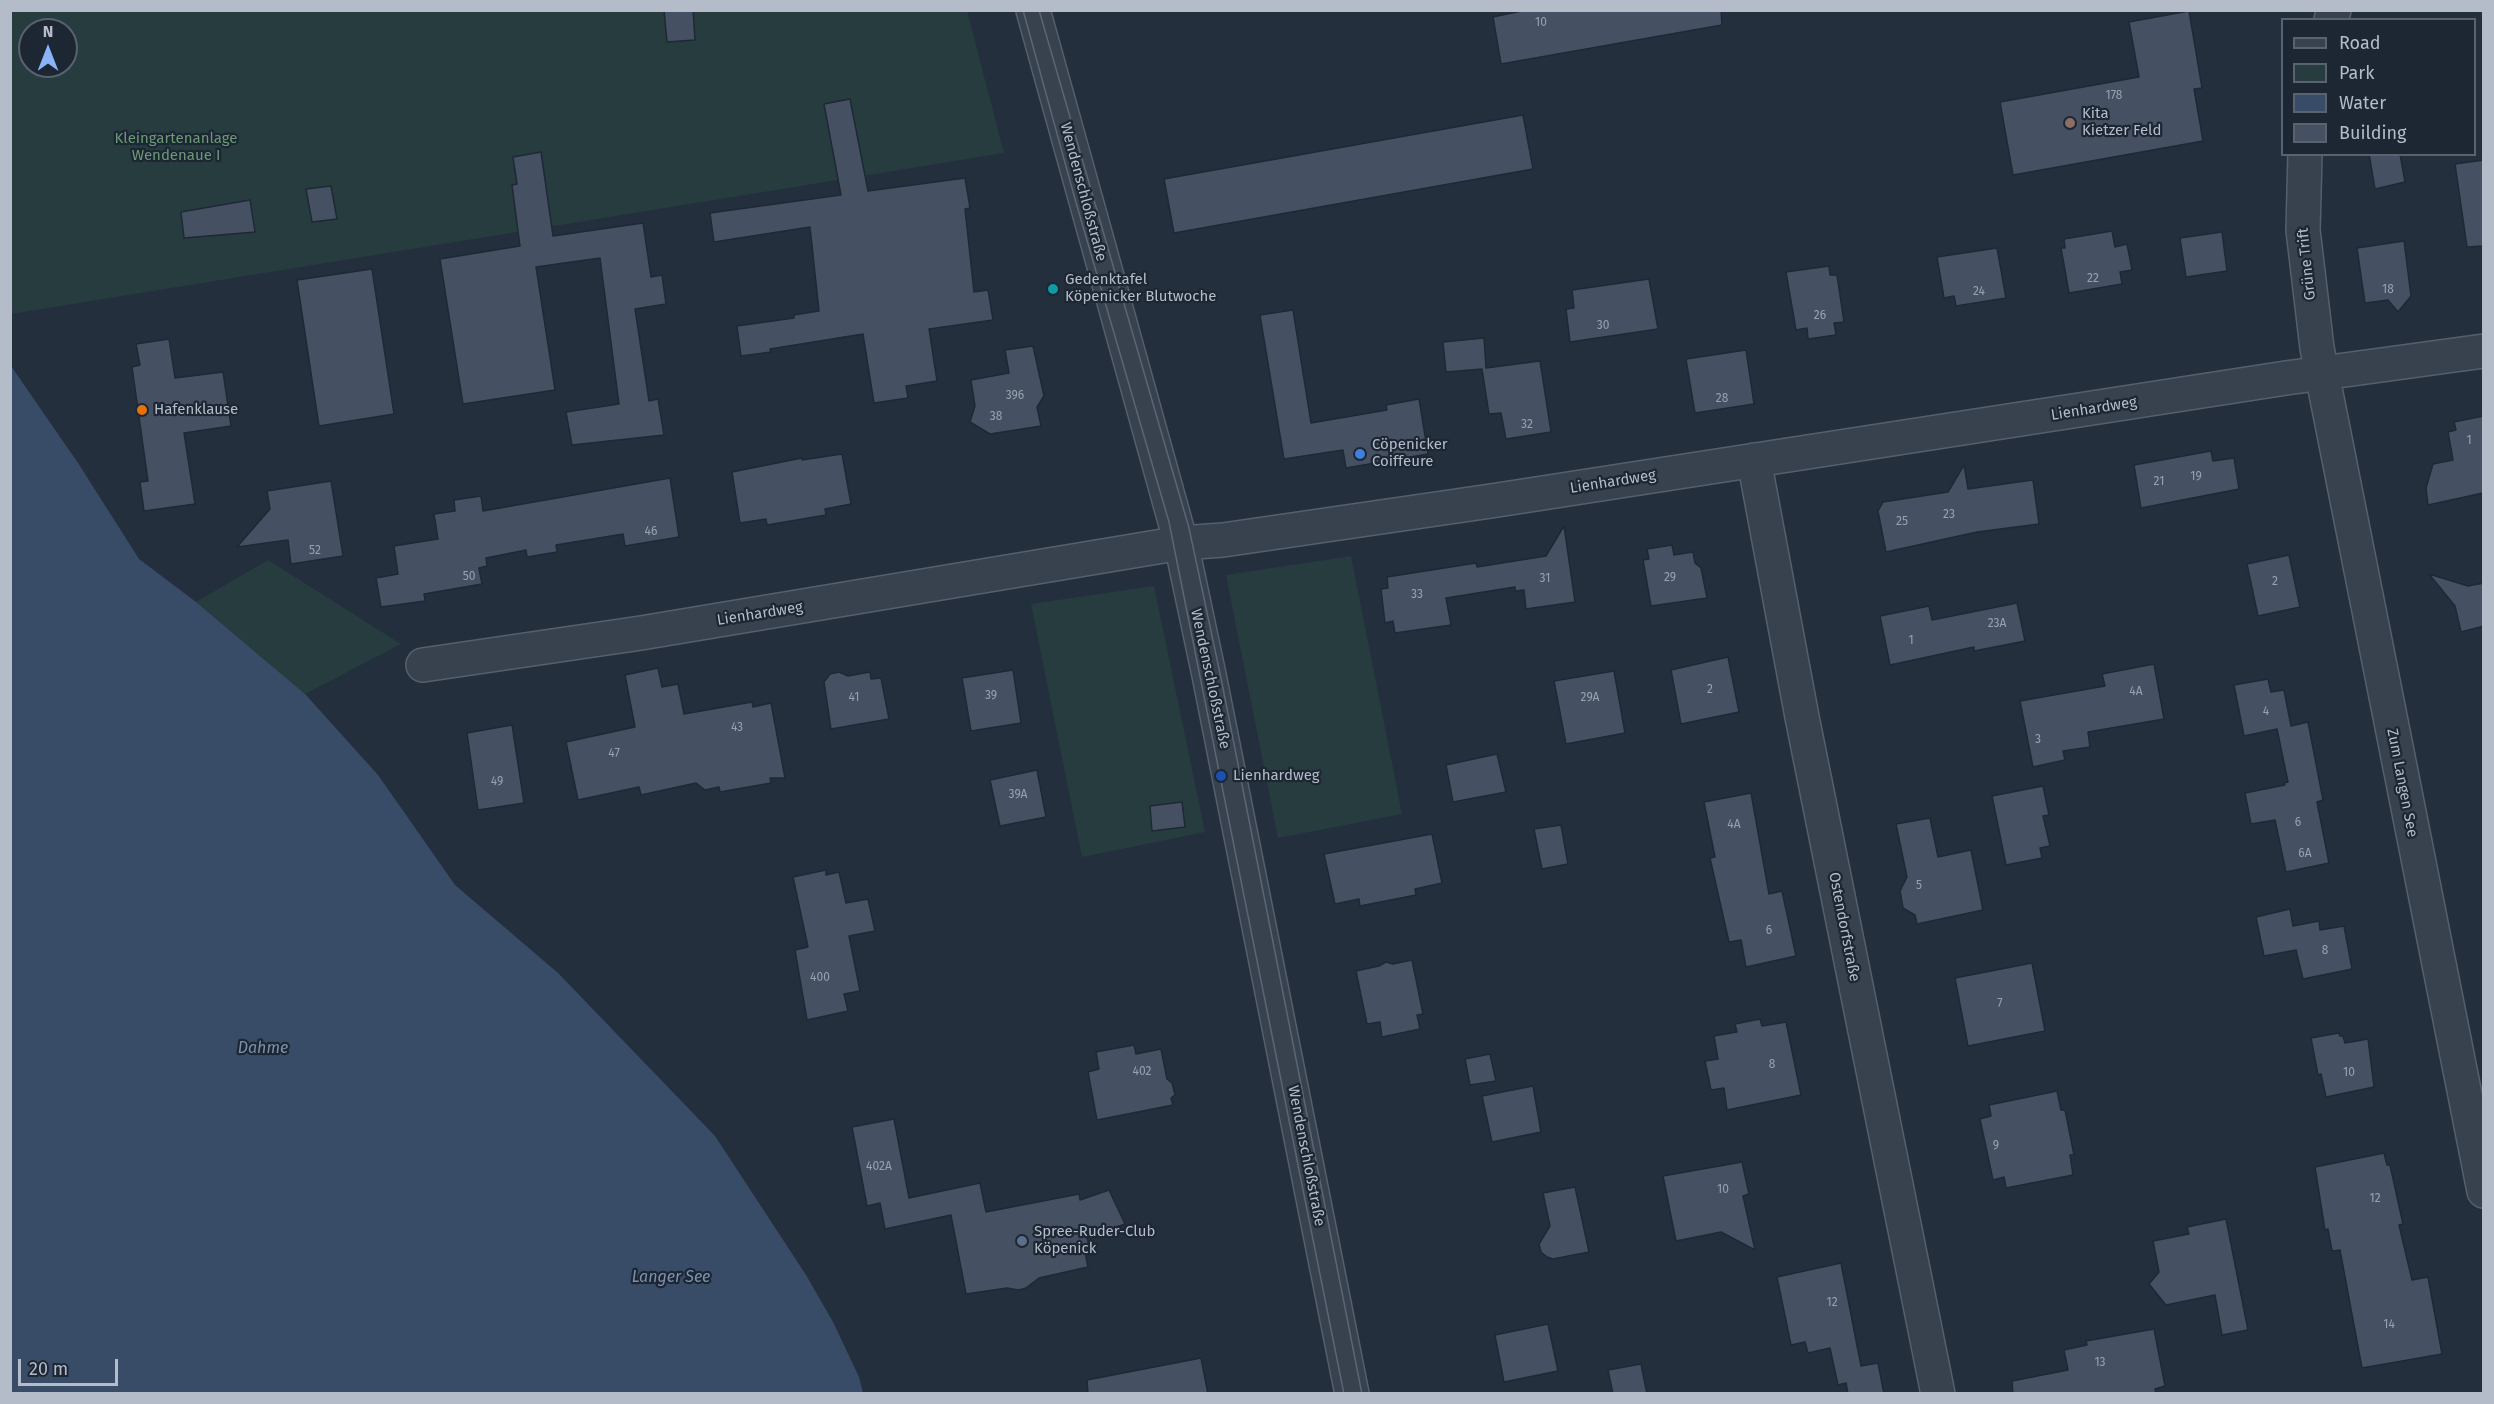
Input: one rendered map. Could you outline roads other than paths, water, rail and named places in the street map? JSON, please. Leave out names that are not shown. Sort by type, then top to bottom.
[{"type":"street","name":"Wendenschloßstraße","points":[[1034,11],[1181,543],[1352,1394]]},
{"type":"street","name":"Grüne Trift","points":[[2305,156],[2303,230],[2321,374]]},
{"type":"street","name":"Lienhardweg","points":[[423,665],[641,633],[1181,543],[1362,520],[2484,351]]},
{"type":"street","name":"Zum Langen See","points":[[2321,374],[2484,1191]]},
{"type":"street","name":"Ostendorfstraße","points":[[1754,460],[1802,717],[1938,1394]]},
{"type":"water","name":"Dahme","points":[[11,366],[78,463],[139,559],[196,602],[305,694],[378,775],[455,885],[558,973],[715,1136],[806,1275],[833,1322],[859,1377],[863,1393],[11,1393]]},
{"type":"tram line","points":[[1023,10],[1075,199],[1169,522],[1344,1394]]},
{"type":"tram line","points":[[1039,10],[1189,528],[1221,678],[1362,1394]]},
{"type":"place","name":"Kita Kietzer Feld","points":[[2070,123]]},
{"type":"place","name":"Gedenktafel Köpenicker Blutwoche","points":[[1053,289]]},
{"type":"place","name":"Hafenklause","points":[[142,410]]},
{"type":"place","name":"Cöpenicker Coiffeure","points":[[1360,454]]},
{"type":"place","name":"Lienhardweg","points":[[1221,776]]},
{"type":"place","name":"Spree-Ruder-Club Köpenick","points":[[1022,1241]]},
{"type":"park label","name":"Kleingartenanlage Wendenaue I","points":[[176,148]]},
{"type":"water label","name":"Langer See","points":[[671,1278]]}]
